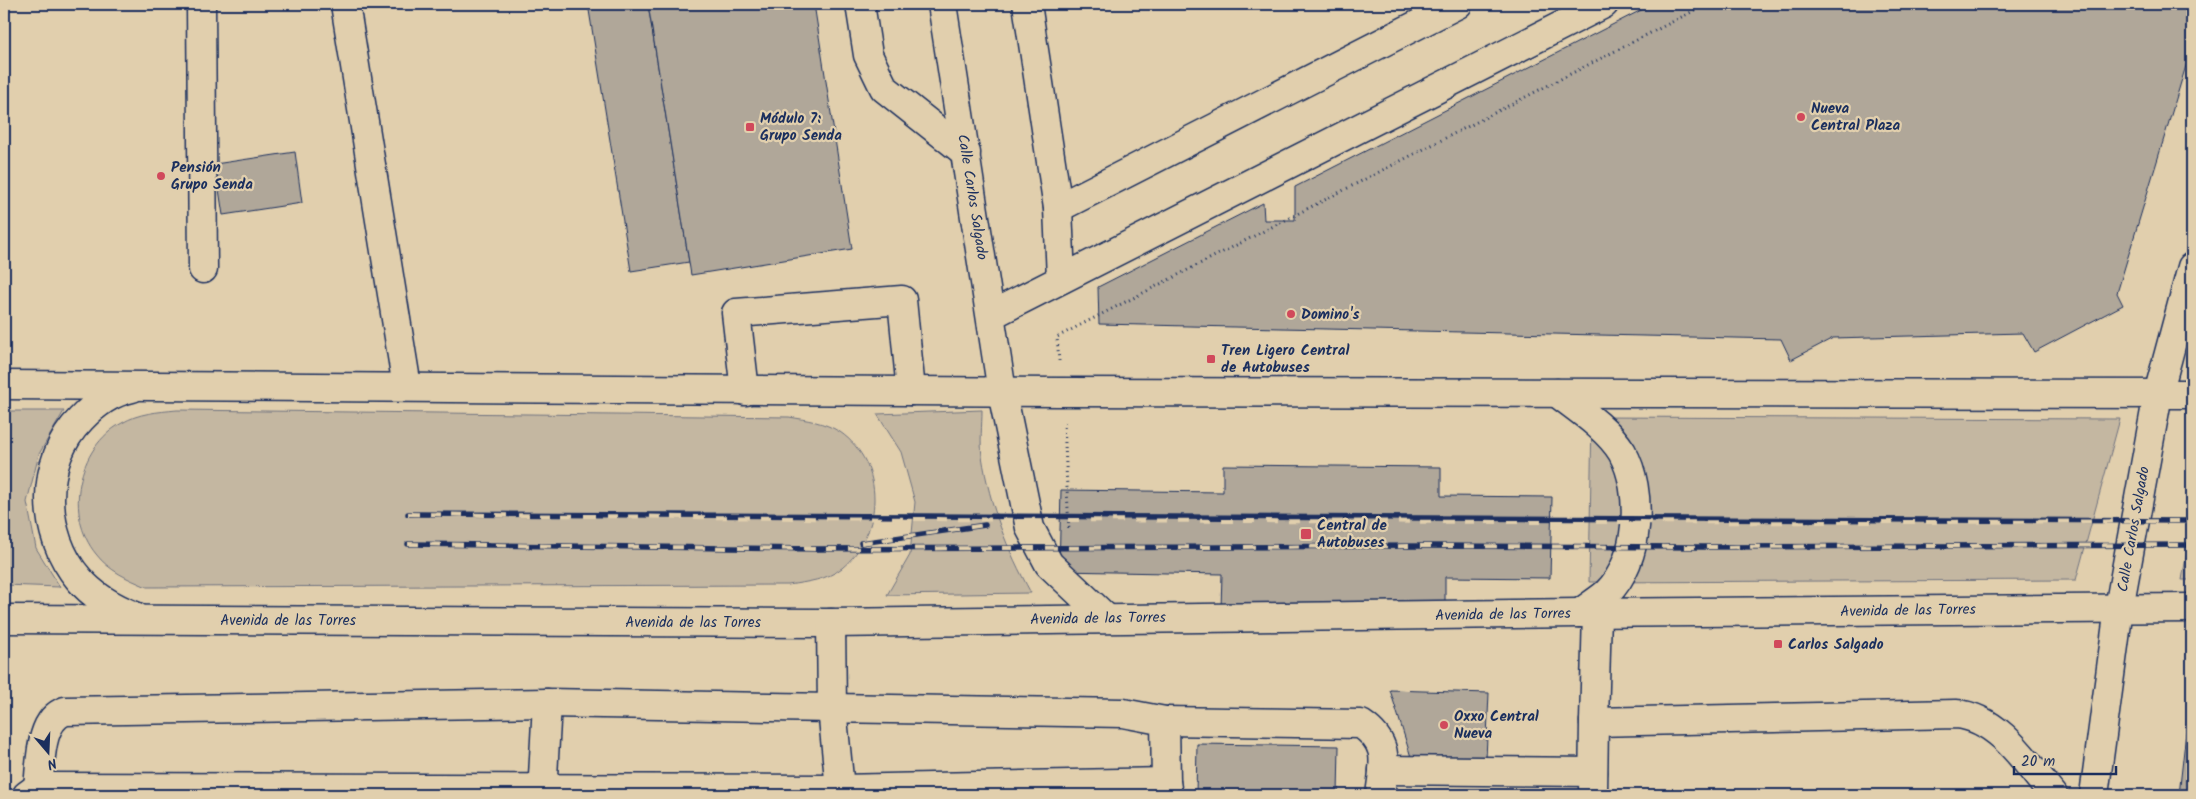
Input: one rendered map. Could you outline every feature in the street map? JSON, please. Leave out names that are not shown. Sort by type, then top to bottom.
[{"type":"street","points":[[202,4],[203,269]]},
{"type":"street","points":[[345,4],[407,386]]},
{"type":"street","points":[[860,4],[868,55],[884,88],[966,153]]},
{"type":"street","name":"Calle Carlos Salgado","points":[[942,4],[1002,392],[1030,528],[1049,564],[1106,618]]},
{"type":"street","points":[[1027,4],[1058,208],[1061,279]]},
{"type":"street","points":[[991,315],[1604,4]]},
{"type":"street","points":[[1058,208],[1447,6]]},
{"type":"street","name":"Calle Carlos Salgado","points":[[2094,795],[2119,608],[2158,394],[2192,267]]},
{"type":"street","points":[[745,390],[736,314],[902,300],[911,391]]},
{"type":"street","points":[[4,384],[1002,392],[2192,394]]},
{"type":"street","points":[[151,385],[128,389],[108,397],[90,409],[74,426],[62,445],[54,467],[50,490],[50,513],[56,537],[65,559],[79,579],[96,596],[116,609],[138,617],[152,619]]},
{"type":"street","points":[[1164,721],[1167,789],[837,792],[32,791],[46,729],[57,713],[65,711],[547,703],[1123,713],[1164,721],[1361,724],[1372,731],[1384,750],[1382,783],[1593,783],[1594,722],[1588,613],[1608,593],[1627,561],[1636,526],[1633,486],[1621,452],[1609,437],[1557,393]]},
{"type":"street","name":"Avenida de las Torres","points":[[4,618],[831,623],[1106,618],[2192,608]]},
{"type":"street","points":[[831,623],[832,708],[837,792]]},
{"type":"street","points":[[543,791],[547,703]]},
{"type":"street","points":[[1594,722],[1968,715],[1980,719],[2010,744],[2053,795]]},
{"type":"path","points":[[1069,538],[1062,392],[1057,336],[1707,4]]},
{"type":"shaded area","points":[[177,410],[789,417],[828,426],[840,432],[855,446],[866,462],[872,480],[874,499],[872,518],[866,536],[856,553],[842,568],[823,578],[788,585],[147,587],[113,570],[96,554],[86,538],[80,520],[78,502],[80,483],[94,448],[107,434],[122,423],[135,417]]},
{"type":"shaded area","points":[[982,410],[981,451],[985,475],[1000,527],[1031,593],[887,595],[910,555],[915,502],[901,452],[877,414]]},
{"type":"shaded area","points":[[4,411],[64,411],[39,454],[27,502],[36,548],[60,587],[4,585]]},
{"type":"shaded area","points":[[1592,417],[2120,419],[2076,580],[1589,582]]},
{"type":"shaded area","points":[[2192,524],[2192,580],[2182,580]]},
{"type":"building","points":[[588,4],[648,4],[689,262],[631,271]]},
{"type":"building","name":"Módulo 7: Grupo Senda","points":[[648,4],[814,4],[852,249],[691,275]]},
{"type":"building","name":"Nueva Central Plaza","points":[[1653,4],[2192,4],[2192,46],[2117,293],[2123,305],[2034,352],[2023,333],[1833,338],[1791,360],[1781,339],[1099,324],[1098,287],[1263,203],[1264,220],[1295,220],[1295,187]]},
{"type":"building","points":[[295,152],[302,203],[223,215],[215,164]]},
{"type":"building","name":"Central de Autobuses","points":[[1223,465],[1441,467],[1441,496],[1552,497],[1550,578],[1445,577],[1445,611],[1221,609],[1222,574],[1059,571],[1061,490],[1223,492]]},
{"type":"building","name":"Oxxo Central Nueva","points":[[1390,690],[1489,693],[1486,759],[1411,757]]},
{"type":"building","points":[[2189,705],[2192,705],[2192,795],[2179,795]]},
{"type":"building","points":[[1197,744],[1339,746],[1338,795],[1196,795]]},
{"type":"railway","points":[[408,514],[1300,521],[2192,521]]},
{"type":"railway","points":[[861,543],[985,525]]},
{"type":"railway","points":[[408,544],[817,549],[2192,545]]},
{"type":"place","name":"Nueva Central Plaza","points":[[1801,117]]},
{"type":"place","name":"Módulo 7: Grupo Senda","points":[[750,127]]},
{"type":"place","name":"Pensión Grupo Senda","points":[[161,176]]},
{"type":"place","name":"Domino's","points":[[1291,314]]},
{"type":"place","name":"Tren Ligero Central de Autobuses","points":[[1211,359]]},
{"type":"place","name":"Central de Autobuses","points":[[1306,534]]},
{"type":"place","name":"Carlos Salgado","points":[[1778,644]]},
{"type":"place","name":"Oxxo Central Nueva","points":[[1444,725]]}]
